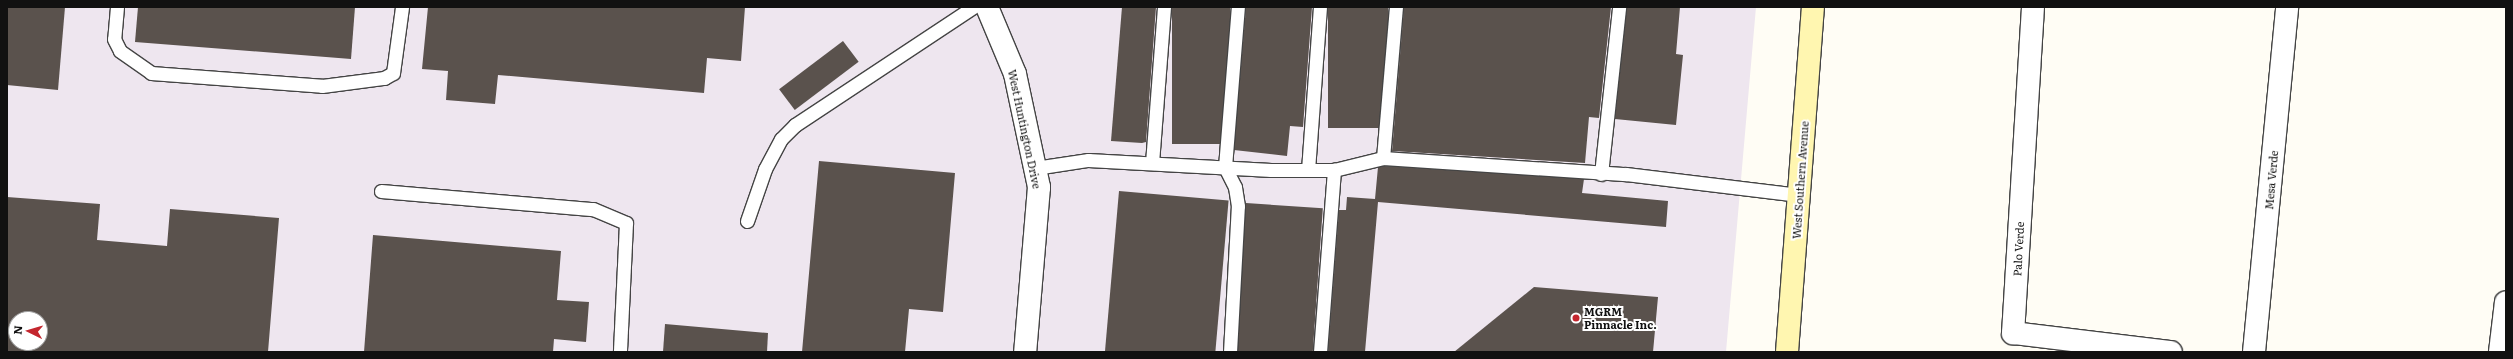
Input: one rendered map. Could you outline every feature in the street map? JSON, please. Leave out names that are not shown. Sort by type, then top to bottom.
[{"type":"main road","name":"West Southern Avenue","points":[[1787,352],[1813,7]]},
{"type":"street","name":"West Huntington Drive","points":[[987,7],[1015,74],[1039,187],[1025,352]]},
{"type":"street","name":"Palo Verde","points":[[2033,7],[2013,333],[2171,352]]},
{"type":"street","name":"Mesa Verde","points":[[2254,352],[2287,7]]},
{"type":"street","points":[[2500,352],[2506,302]]},
{"type":"lane","points":[[117,7],[114,38],[120,51],[152,73],[322,86],[384,78],[393,73],[402,7]]},
{"type":"lane","points":[[747,221],[765,169],[782,139],[795,125],[974,7]]},
{"type":"lane","points":[[1152,163],[1164,7]]},
{"type":"lane","points":[[1230,352],[1238,196],[1225,167],[1238,7]]},
{"type":"lane","points":[[1308,170],[1320,7]]},
{"type":"lane","points":[[1383,158],[1396,7]]},
{"type":"lane","points":[[1601,174],[1619,7]]},
{"type":"lane","points":[[1035,168],[1088,160],[1225,167],[1334,170],[1383,158],[1601,174],[1626,174],[1799,195]]},
{"type":"lane","points":[[1320,352],[1334,170]]},
{"type":"lane","points":[[381,191],[593,208],[626,223],[620,352]]},
{"type":"shaded area","points":[[7,7],[1756,7],[1726,352],[7,352]]},
{"type":"building","points":[[7,7],[65,7],[58,90],[7,85]]},
{"type":"building","points":[[138,7],[355,7],[351,59],[135,42]]},
{"type":"building","points":[[428,7],[745,7],[741,61],[707,58],[704,93],[498,75],[495,104],[446,100],[448,71],[422,69]]},
{"type":"building","points":[[1122,7],[1156,7],[1146,142],[1142,143],[1111,141]]},
{"type":"building","points":[[1172,7],[1230,7],[1230,144],[1172,144]]},
{"type":"building","points":[[1246,7],[1312,7],[1303,127],[1290,126],[1287,156],[1234,150]]},
{"type":"building","points":[[1328,7],[1388,7],[1388,128],[1328,128]]},
{"type":"building","points":[[1404,7],[1611,7],[1599,118],[1589,117],[1585,163],[1392,151]]},
{"type":"building","points":[[1627,7],[1680,7],[1676,54],[1683,55],[1676,125],[1615,119]]},
{"type":"building","points":[[843,41],[859,62],[795,110],[779,89]]},
{"type":"building","points":[[819,161],[955,173],[943,312],[909,309],[905,352],[802,352]]},
{"type":"building","points":[[1384,166],[1584,179],[1582,193],[1668,201],[1666,227],[1378,202],[1365,352],[1328,352],[1339,210],[1346,210],[1347,197],[1375,199],[1378,167]]},
{"type":"building","points":[[1119,191],[1229,201],[1215,352],[1105,352]]},
{"type":"building","points":[[7,197],[100,204],[97,240],[167,246],[170,209],[279,218],[268,352],[7,352]]},
{"type":"building","points":[[1246,203],[1323,208],[1313,352],[1236,352]]},
{"type":"building","points":[[373,235],[561,251],[557,300],[589,302],[586,342],[554,339],[553,352],[364,352]]},
{"type":"building","name":"MGRM Pinnacle Inc.","points":[[1534,287],[1658,297],[1653,352],[1454,352]]},
{"type":"building","points":[[665,324],[768,333],[767,352],[663,352]]},
{"type":"place","name":"MGRM Pinnacle Inc.","points":[[1576,318]]}]
